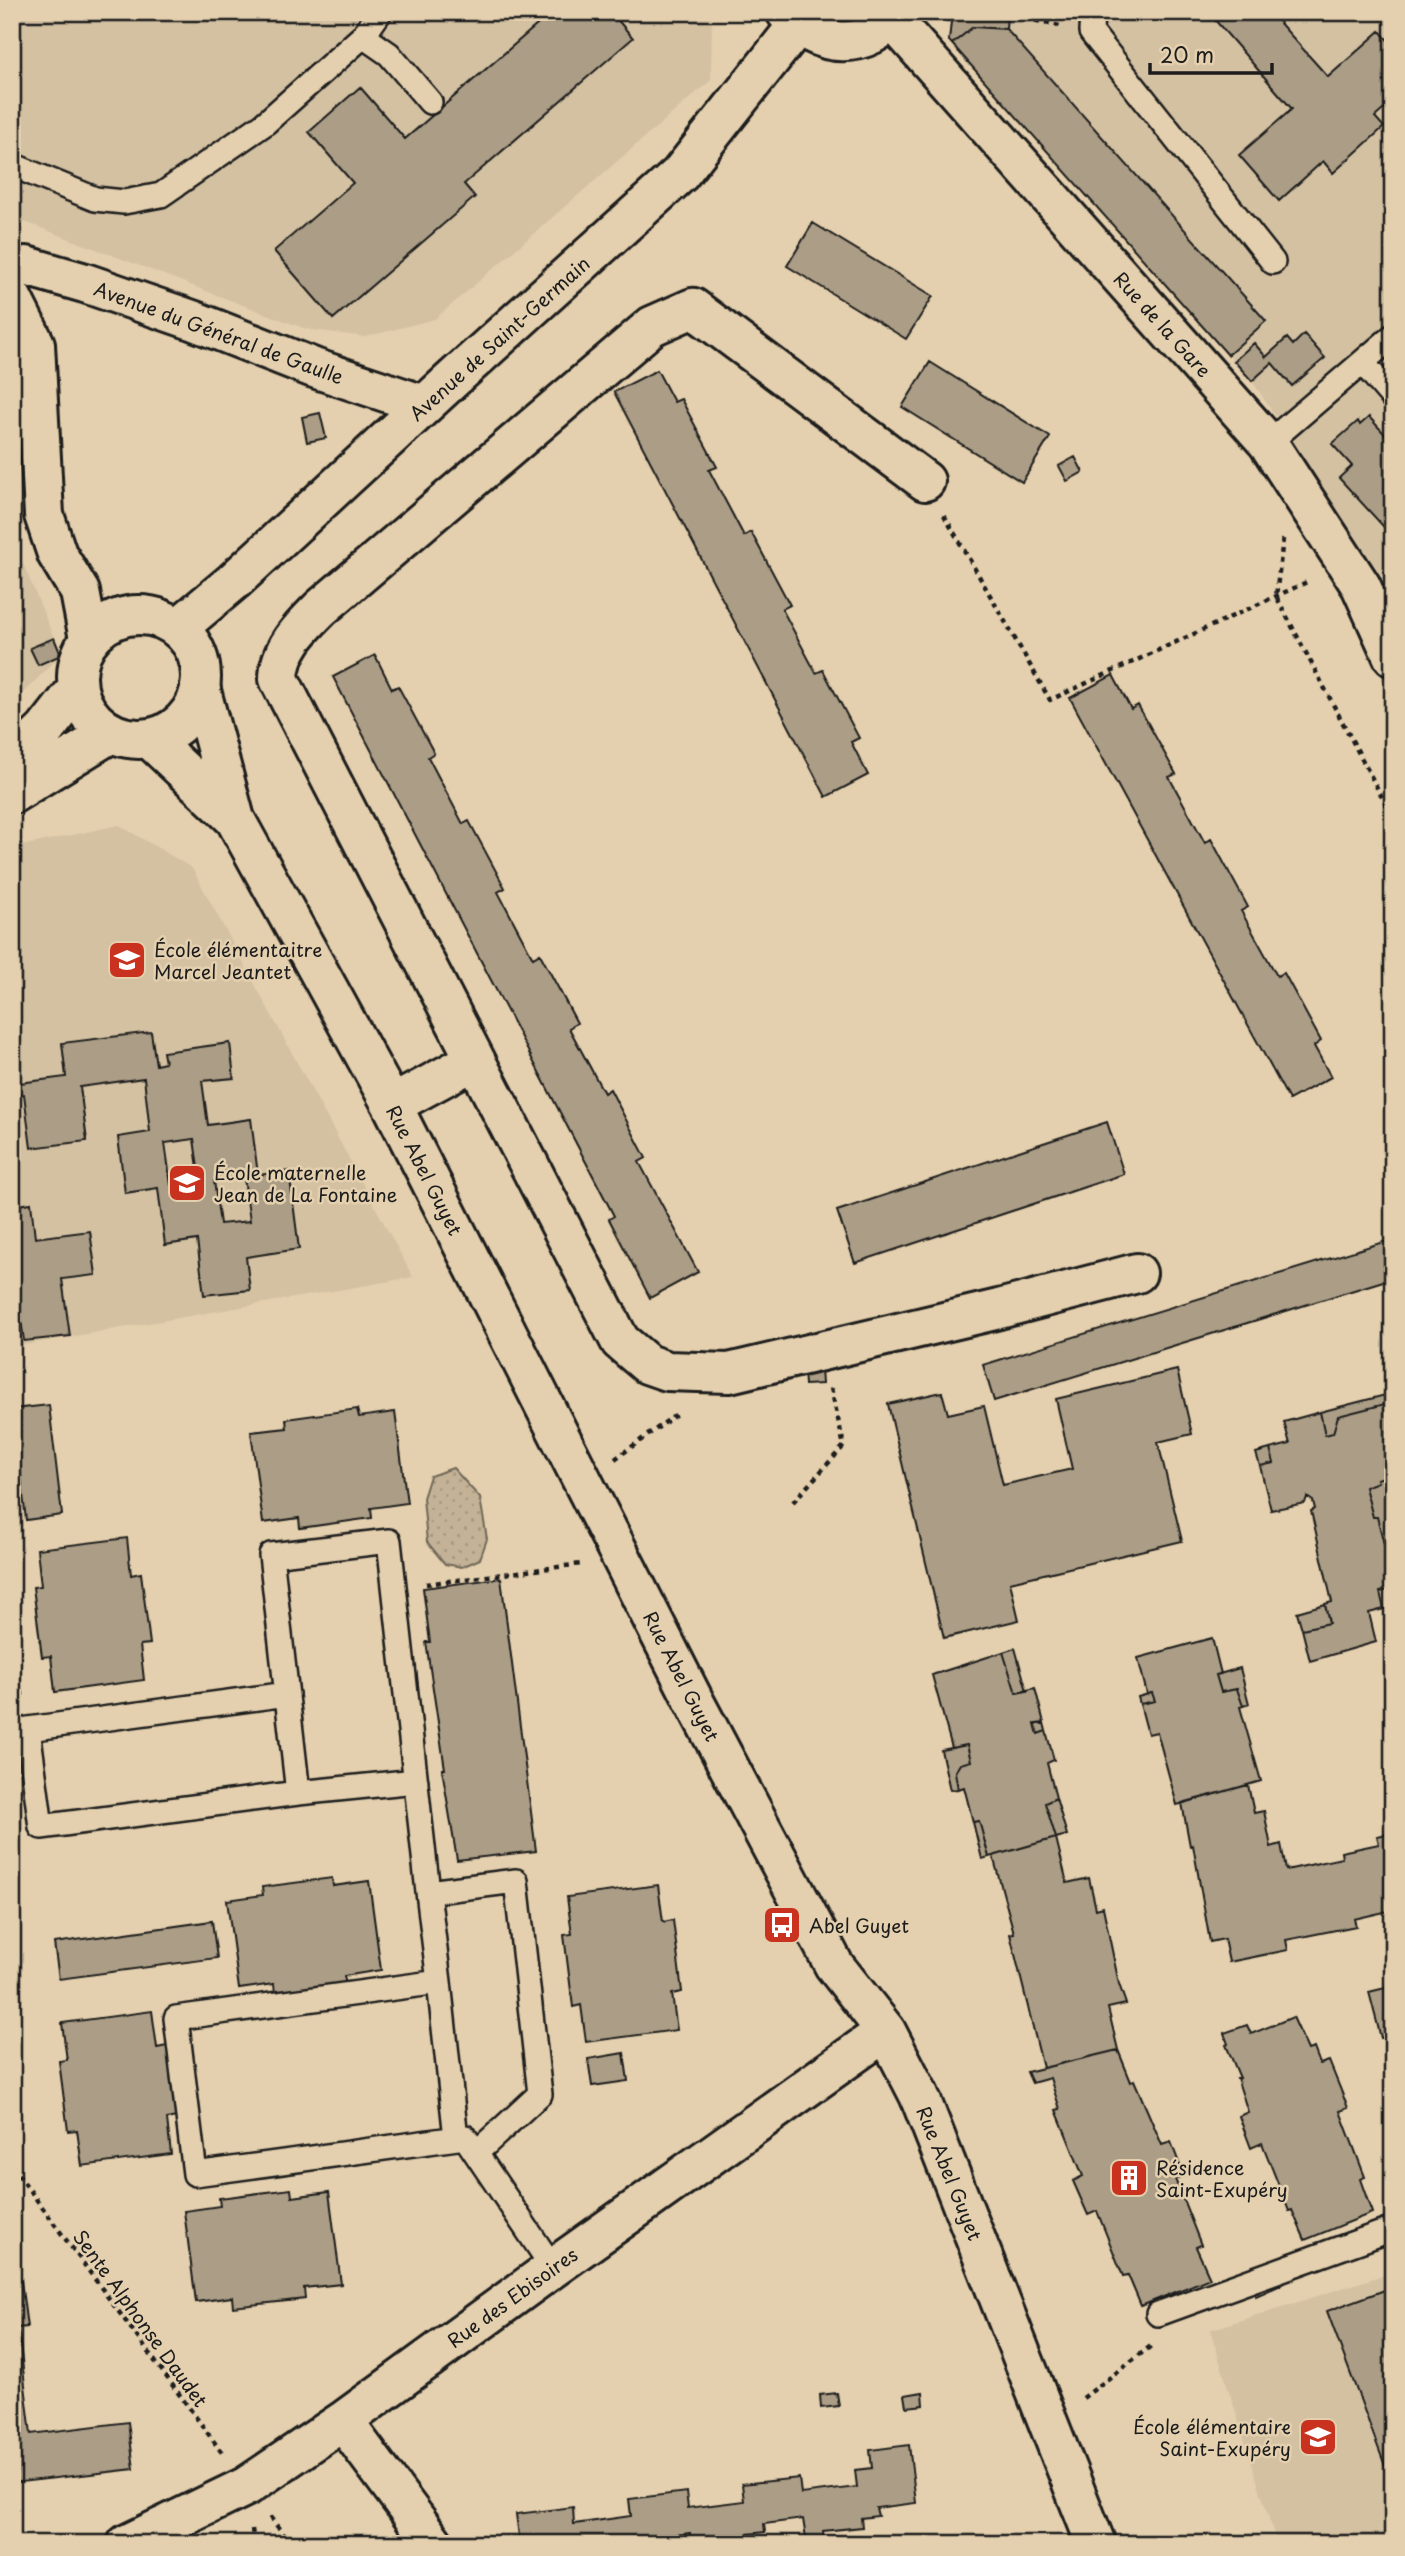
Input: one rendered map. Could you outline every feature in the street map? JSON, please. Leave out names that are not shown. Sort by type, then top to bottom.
[{"type":"street","points":[[791,19],[815,36],[845,41],[875,33],[894,16]]},
{"type":"street","name":"Rue de la Gare","points":[[894,16],[1268,443],[1361,586],[1393,657]]},
{"type":"street","name":"Avenue de Saint-Germain","points":[[178,628],[234,581],[680,174],[791,19]]},
{"type":"street","name":"Avenue du Général de Gaulle","points":[[12,270],[26,266],[85,284],[192,320],[314,368],[424,405]]},
{"type":"street","points":[[12,298],[35,344],[44,515],[57,555],[80,592],[89,639]]},
{"type":"street","points":[[925,481],[692,308],[652,326],[332,599],[295,634],[279,664],[279,679],[620,1341],[647,1364],[667,1371],[729,1373],[999,1309],[1137,1273]]},
{"type":"street","points":[[80,592],[129,615],[155,617],[178,628],[197,654],[201,670],[195,705],[184,721],[168,732],[150,739],[130,739],[111,733],[95,722],[83,707],[77,689],[76,671],[80,654],[89,639],[107,624],[129,615]]},
{"type":"street","name":"Rue Abel Guyet","points":[[200,687],[235,819],[392,1105],[688,1689],[834,1965],[886,2031],[919,2095],[1096,2544]]},
{"type":"street","points":[[12,762],[45,730],[77,689]]},
{"type":"street","points":[[12,794],[111,733]]},
{"type":"street","name":"Rue Abel Guyet","points":[[150,739],[235,819]]},
{"type":"street","points":[[392,1105],[475,1060]]},
{"type":"street","name":"Rue des Ebisoires","points":[[127,2544],[247,2486],[343,2421],[553,2267],[886,2031]]},
{"type":"street","points":[[343,2421],[434,2544]]},
{"type":"lane","points":[[12,165],[94,200],[124,202],[161,195],[264,124],[363,36],[380,12]]},
{"type":"lane","points":[[1091,22],[1273,262]]},
{"type":"lane","points":[[363,36],[389,54],[430,102]]},
{"type":"lane","points":[[1268,443],[1393,336]]},
{"type":"lane","points":[[1363,363],[1393,398]]},
{"type":"lane","points":[[298,1793],[271,1555],[389,1541],[456,2138]]},
{"type":"lane","points":[[287,1695],[28,1729],[41,1827],[298,1793],[416,1781]]},
{"type":"lane","points":[[428,1892],[516,1881],[540,2094],[476,2153]]},
{"type":"lane","points":[[439,1982],[176,2018],[195,2174],[465,2137],[553,2267]]},
{"type":"lane","points":[[1157,2314],[1393,2229]]},
{"type":"path","points":[[996,12],[1091,22]]},
{"type":"path","points":[[925,481],[1050,700],[1347,564]]},
{"type":"path","points":[[1276,596],[1393,818]]},
{"type":"path","points":[[793,1502],[845,1446],[822,1350]]},
{"type":"path","points":[[624,1452],[639,1443]]},
{"type":"path","points":[[394,1588],[542,1569]]},
{"type":"path","points":[[12,1695],[23,1693]]},
{"type":"path","name":"Sente Alphonse Daudet","points":[[12,2166],[247,2486]]},
{"type":"path","points":[[1078,2401],[1138,2354]]},
{"type":"shaded area","points":[[12,12],[712,12],[711,80],[435,319],[365,337],[306,329],[12,217]]},
{"type":"shaded area","points":[[953,12],[1393,12],[1393,593],[1252,381],[949,41]]},
{"type":"shaded area","points":[[12,537],[61,655],[12,704]]},
{"type":"shaded area","name":"École maternelle Jean de La Fontaine","points":[[119,825],[192,868],[413,1277],[12,1347],[12,848]]},
{"type":"shaded area","points":[[453,1468],[480,1498],[487,1539],[480,1559],[462,1567],[445,1564],[427,1542],[423,1498],[430,1476]]},
{"type":"shaded area","name":"École élémentaire Saint-Exupéry","points":[[1393,2272],[1393,2544],[1277,2544],[1210,2330]]},
{"type":"building","points":[[552,12],[611,12],[633,38],[464,184],[475,197],[333,319],[274,251],[353,183],[309,132],[360,87],[405,139]]},
{"type":"building","points":[[952,12],[1007,12],[1006,29],[973,27],[952,44],[949,41]]},
{"type":"building","points":[[1208,12],[1270,12],[1328,77],[1380,31],[1393,46],[1393,101],[1375,117],[1384,127],[1333,173],[1323,161],[1279,201],[1239,155],[1292,109]]},
{"type":"building","points":[[973,27],[1006,29],[1266,321],[1228,355],[952,44]]},
{"type":"building","points":[[813,223],[933,296],[906,339],[787,266]]},
{"type":"building","points":[[1304,334],[1325,358],[1292,386],[1272,363],[1252,381],[1234,361],[1254,343],[1266,357],[1287,338],[1293,345]]},
{"type":"building","points":[[930,362],[1050,437],[1022,482],[902,407]]},
{"type":"building","points":[[657,370],[674,402],[681,399],[717,467],[709,470],[744,536],[751,532],[790,605],[782,609],[816,673],[823,670],[859,738],[851,742],[868,775],[826,797],[614,392]]},
{"type":"building","points":[[320,413],[326,438],[307,442],[302,417]]},
{"type":"building","points":[[1369,417],[1393,443],[1393,537],[1339,478],[1352,466],[1332,444],[1358,421],[1360,425]]},
{"type":"building","points":[[1075,457],[1083,472],[1067,481],[1059,466]]},
{"type":"building","points":[[54,638],[61,655],[38,665],[30,648]]},
{"type":"building","points":[[375,655],[392,689],[398,686],[434,753],[428,757],[463,824],[469,821],[505,888],[498,892],[533,958],[540,954],[577,1023],[569,1028],[604,1093],[610,1089],[646,1158],[639,1162],[698,1272],[650,1298],[609,1219],[614,1216],[333,677]]},
{"type":"building","points":[[1113,675],[1131,709],[1138,705],[1176,774],[1169,777],[1205,843],[1211,839],[1248,907],[1241,911],[1277,976],[1284,973],[1321,1041],[1314,1046],[1331,1077],[1289,1100],[1070,698]]},
{"type":"building","points":[[151,1032],[156,1065],[165,1063],[163,1052],[230,1043],[234,1078],[202,1081],[208,1125],[251,1119],[258,1175],[289,1171],[299,1249],[246,1257],[250,1290],[204,1295],[197,1240],[165,1245],[158,1188],[125,1193],[118,1137],[150,1132],[144,1078],[80,1087],[87,1141],[31,1148],[24,1094],[12,1095],[12,1084],[66,1077],[62,1043]],"holes":[[[194,1139],[200,1182],[171,1185],[165,1143]],[[244,1178],[250,1221],[220,1224],[214,1181]]]},
{"type":"building","points":[[1107,1122],[1124,1174],[855,1263],[837,1211]]},
{"type":"building","points":[[31,1203],[35,1238],[90,1231],[96,1275],[62,1279],[70,1336],[24,1341],[16,1285],[12,1286],[12,1206]]},
{"type":"building","points":[[1393,1239],[1393,1278],[994,1401],[983,1365]]},
{"type":"building","points":[[804,1370],[821,1370],[822,1384],[805,1385]]},
{"type":"building","points":[[1177,1370],[1192,1434],[1158,1442],[1182,1541],[1010,1582],[1019,1620],[944,1638],[888,1404],[942,1392],[948,1414],[984,1406],[1003,1485],[1072,1469],[1056,1399]]},
{"type":"building","points":[[1393,1393],[1393,1402],[1338,1416],[1333,1433],[1325,1435],[1320,1412]]},
{"type":"building","points":[[1393,1402],[1393,1478],[1390,1479],[1389,1476],[1377,1479],[1378,1482],[1365,1487],[1373,1517],[1377,1517],[1393,1578],[1393,1589],[1380,1592],[1384,1609],[1369,1613],[1376,1642],[1310,1661],[1302,1629],[1329,1623],[1325,1604],[1332,1602],[1311,1511],[1315,1509],[1313,1501],[1307,1497],[1305,1503],[1271,1510],[1260,1466],[1274,1463],[1270,1449],[1290,1444],[1284,1422],[1320,1412],[1325,1435],[1333,1433],[1338,1416]]},
{"type":"building","points":[[49,1405],[62,1515],[26,1520],[13,1409]]},
{"type":"building","points":[[357,1409],[359,1417],[395,1412],[407,1503],[371,1508],[372,1518],[300,1528],[299,1518],[263,1523],[251,1432],[287,1428],[286,1419]]},
{"type":"building","points":[[1270,1449],[1274,1463],[1260,1466],[1256,1453]]},
{"type":"building","points":[[1389,1476],[1391,1490],[1387,1492],[1393,1517],[1393,1578],[1377,1517],[1373,1517],[1365,1487],[1378,1482],[1377,1479]]},
{"type":"building","points":[[127,1538],[131,1575],[141,1573],[150,1644],[140,1645],[144,1680],[55,1692],[51,1656],[42,1657],[33,1587],[41,1586],[37,1549]]},
{"type":"building","points":[[501,1578],[536,1851],[457,1860],[426,1642],[430,1642],[423,1588]]},
{"type":"building","points":[[1325,1604],[1329,1623],[1302,1629],[1297,1612]]},
{"type":"building","points":[[1212,1638],[1221,1674],[1216,1675],[1221,1692],[1237,1689],[1261,1781],[1177,1805],[1157,1732],[1148,1734],[1140,1704],[1155,1701],[1152,1693],[1147,1694],[1138,1658]]},
{"type":"building","points":[[1015,1648],[1027,1691],[1016,1693],[1003,1652]]},
{"type":"building","points":[[1003,1652],[1016,1693],[1035,1688],[1044,1723],[1035,1724],[1038,1734],[1046,1731],[1054,1760],[1047,1763],[1056,1798],[1045,1803],[1056,1838],[989,1857],[979,1821],[973,1822],[964,1787],[958,1789],[955,1772],[960,1764],[971,1761],[967,1745],[952,1748],[932,1675]]},
{"type":"building","points":[[1240,1668],[1249,1704],[1243,1706],[1237,1689],[1221,1692],[1216,1675]]},
{"type":"building","points":[[1152,1693],[1155,1701],[1140,1704],[1138,1697]]},
{"type":"building","points":[[1044,1723],[1046,1731],[1038,1734],[1035,1724]]},
{"type":"building","points":[[967,1745],[971,1761],[960,1764],[955,1772],[958,1789],[950,1790],[941,1750]]},
{"type":"building","points":[[1248,1785],[1254,1813],[1264,1811],[1271,1847],[1281,1844],[1286,1870],[1342,1858],[1341,1852],[1379,1844],[1377,1836],[1393,1833],[1393,1910],[1354,1919],[1356,1926],[1286,1940],[1288,1950],[1229,1962],[1224,1939],[1210,1942],[1193,1845],[1190,1846],[1182,1803]]},
{"type":"building","points":[[1056,1798],[1067,1835],[1056,1838],[1045,1803]]},
{"type":"building","points":[[979,1821],[989,1857],[982,1859],[973,1822]]},
{"type":"building","points":[[1056,1838],[1067,1883],[1089,1878],[1096,1909],[1103,1907],[1119,1984],[1126,2004],[1108,2008],[1118,2050],[1043,2068],[1010,1934],[1014,1933],[993,1856]]},
{"type":"building","points":[[332,1878],[333,1886],[369,1881],[381,1970],[344,1976],[346,1985],[275,1994],[274,1984],[239,1989],[227,1900],[263,1895],[262,1887]]},
{"type":"building","points":[[658,1885],[663,1922],[673,1920],[682,1992],[672,1994],[677,2030],[586,2042],[581,2005],[573,2007],[564,1935],[572,1934],[567,1897]]},
{"type":"building","points":[[212,1921],[217,1958],[59,1979],[54,1943]]},
{"type":"building","points":[[1393,1986],[1393,2035],[1381,2038],[1369,1992]]},
{"type":"building","points":[[152,2011],[157,2048],[167,2046],[176,2117],[167,2119],[171,2154],[82,2166],[77,2130],[68,2131],[59,2061],[67,2060],[62,2023]]},
{"type":"building","name":"Résidence Saint-Exupéry","points":[[1293,2017],[1308,2050],[1314,2048],[1320,2064],[1329,2061],[1348,2108],[1340,2111],[1365,2177],[1360,2179],[1372,2213],[1305,2240],[1292,2210],[1289,2211],[1262,2143],[1251,2148],[1239,2116],[1248,2112],[1237,2078],[1240,2078],[1226,2045],[1228,2044],[1224,2033],[1247,2025],[1251,2034]]},
{"type":"building","name":"Résidence Saint-Exupéry","points":[[1118,2050],[1162,2145],[1171,2142],[1184,2176],[1175,2179],[1201,2245],[1196,2247],[1210,2278],[1141,2306],[1128,2275],[1123,2276],[1097,2211],[1088,2215],[1073,2181],[1083,2176],[1056,2110],[1060,2109],[1050,2078],[1032,2083],[1027,2072]]},
{"type":"building","points":[[624,2053],[628,2081],[592,2086],[588,2059]]},
{"type":"building","points":[[291,2189],[292,2197],[329,2192],[341,2284],[304,2288],[305,2299],[233,2307],[232,2297],[196,2302],[184,2211],[220,2206],[219,2198]]},
{"type":"building","points":[[1275,2273],[1281,2285],[1256,2296],[1250,2283]]},
{"type":"building","points":[[21,2281],[27,2327],[18,2328],[31,2434],[128,2422],[134,2469],[12,2483],[12,2282]]},
{"type":"building","points":[[1393,2287],[1393,2487],[1327,2311]]},
{"type":"building","points":[[923,2392],[924,2405],[907,2407],[905,2395]]},
{"type":"building","points":[[837,2393],[839,2406],[821,2408],[820,2395]]},
{"type":"building","points":[[909,2445],[916,2503],[876,2508],[878,2516],[861,2518],[862,2527],[823,2531],[824,2541],[807,2544],[803,2519],[764,2524],[765,2532],[748,2534],[749,2542],[733,2544],[691,2544],[690,2533],[652,2539],[652,2544],[520,2544],[516,2514],[573,2507],[574,2524],[631,2516],[629,2499],[686,2492],[688,2508],[744,2501],[742,2484],[799,2478],[801,2494],[857,2487],[855,2470],[872,2468],[870,2450]]},
{"type":"place","name":"École élémentaitre Marcel Jeantet","points":[[127,960]]},
{"type":"place","name":"École maternelle Jean de La Fontaine","points":[[187,1183]]},
{"type":"place","name":"Abel Guyet","points":[[782,1925]]},
{"type":"place","name":"Résidence Saint-Exupéry","points":[[1129,2178]]},
{"type":"place","name":"École élémentaire Saint-Exupéry","points":[[1318,2437]]}]
